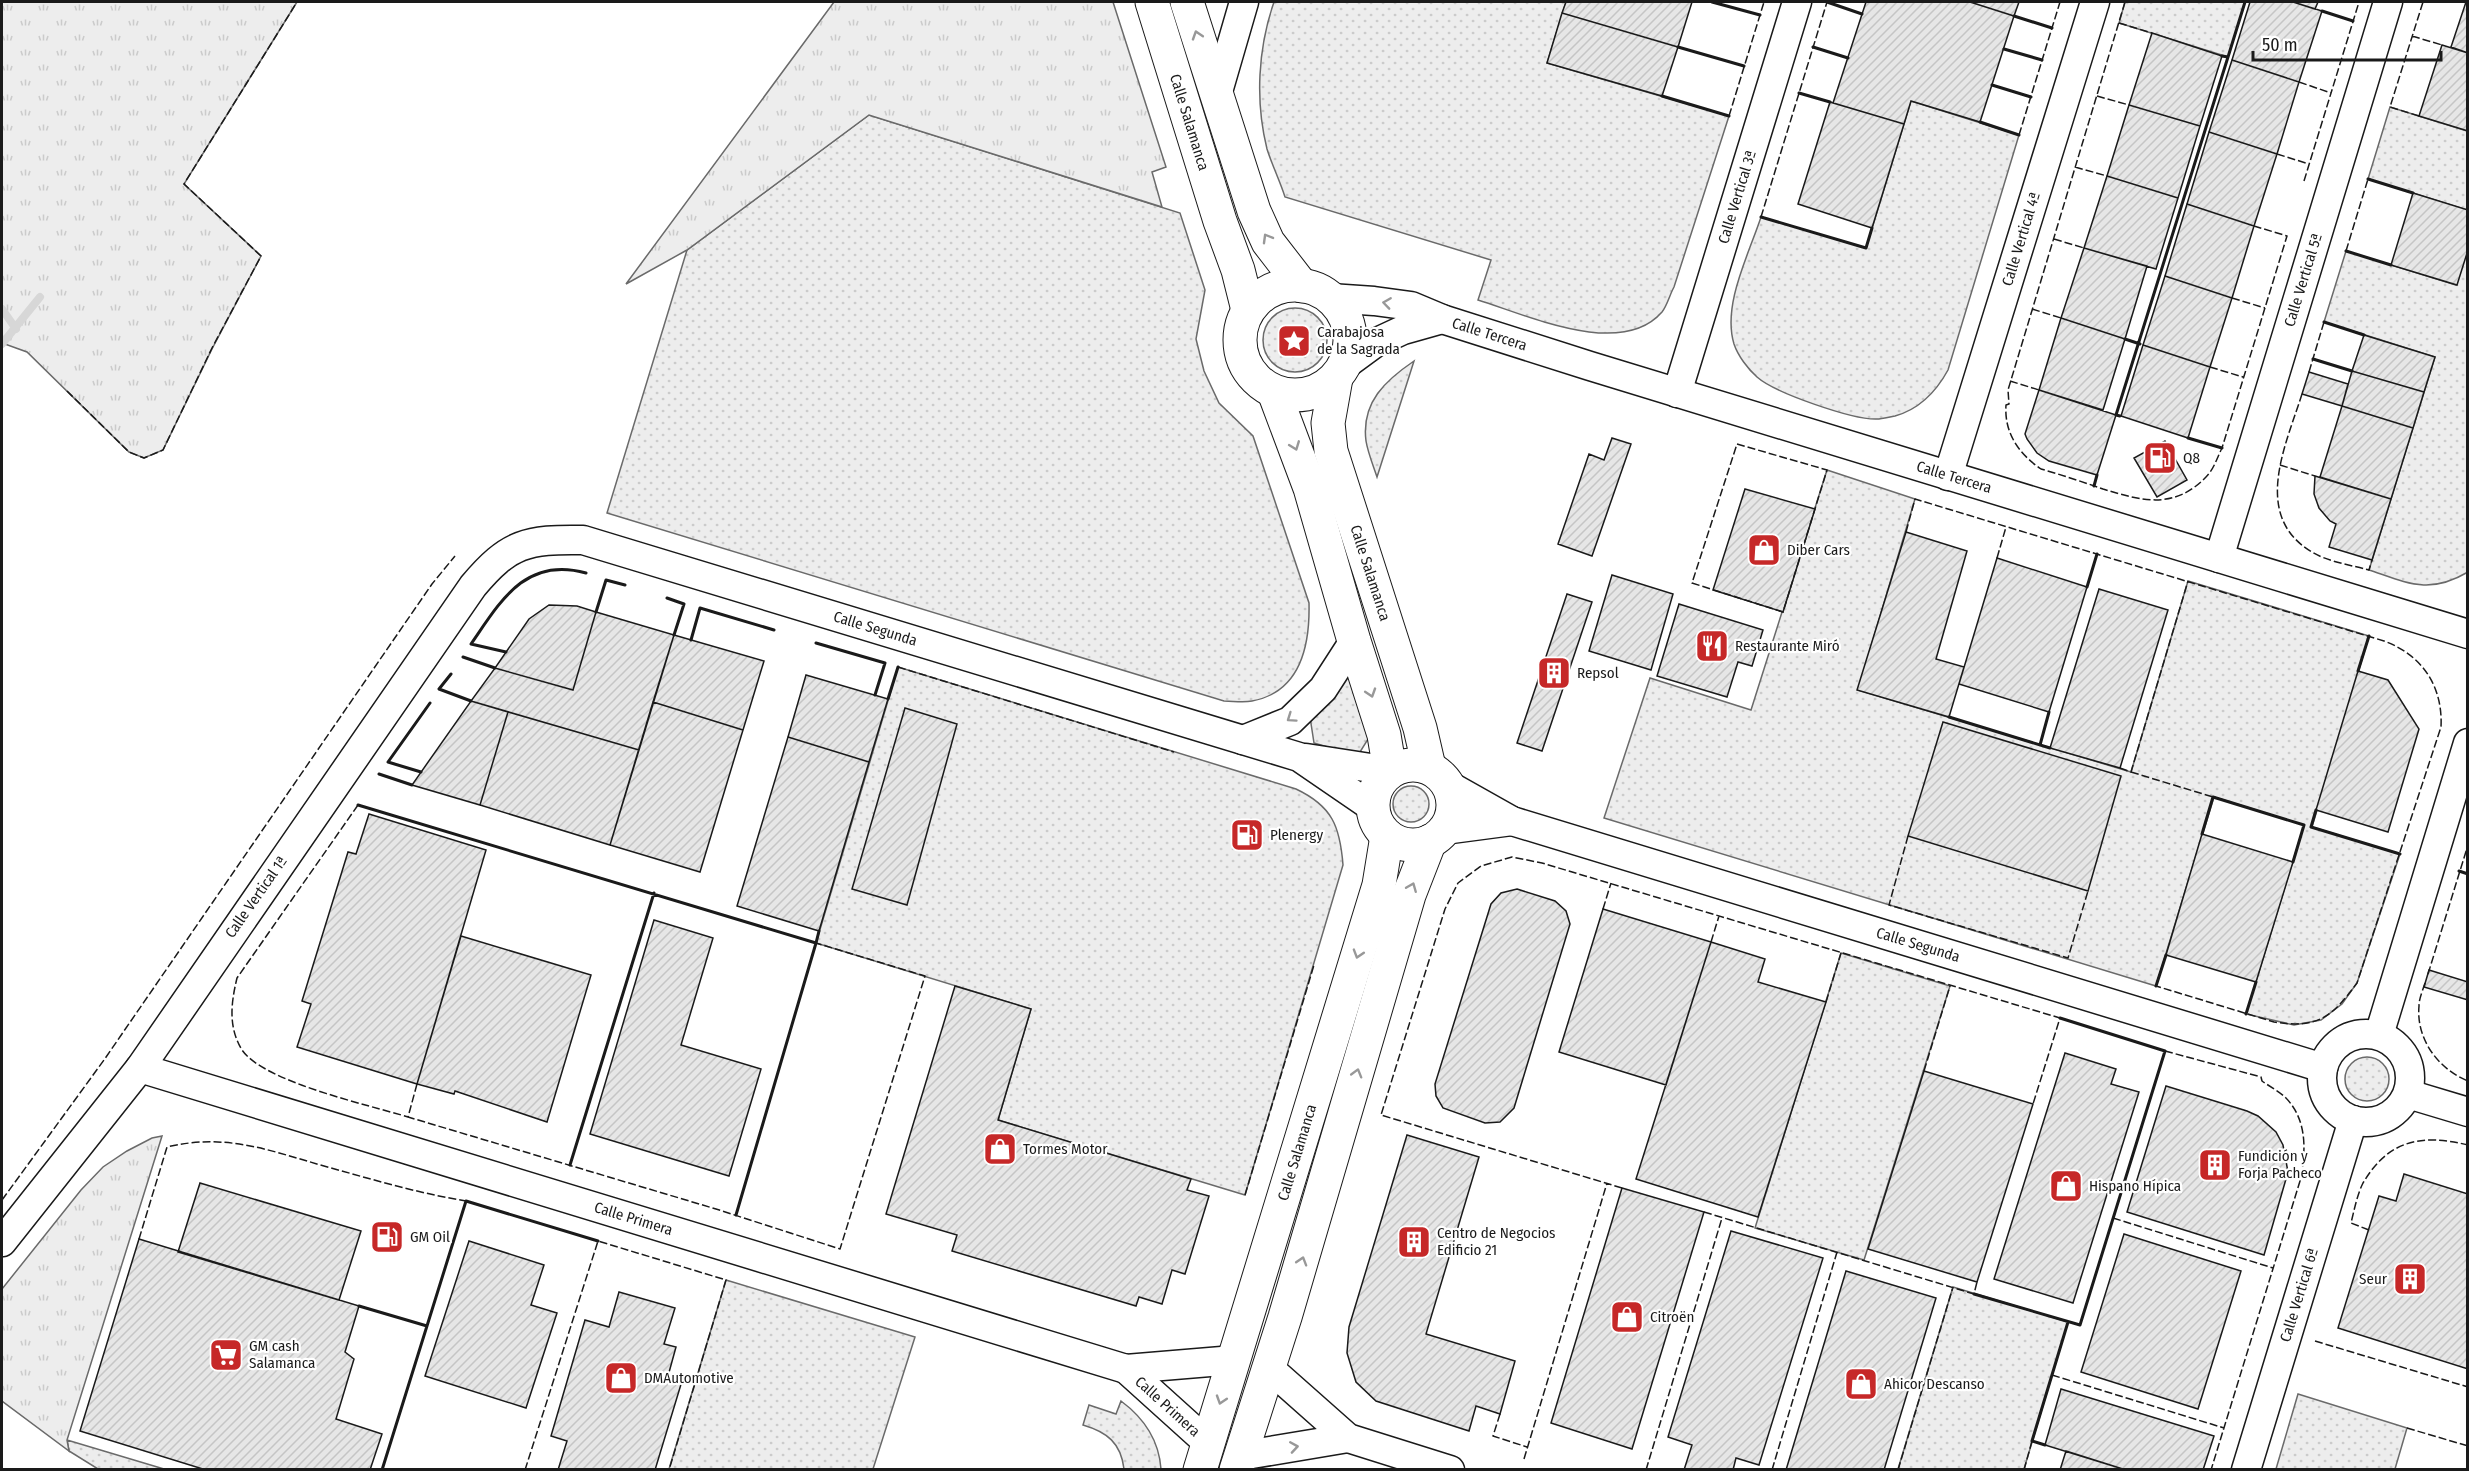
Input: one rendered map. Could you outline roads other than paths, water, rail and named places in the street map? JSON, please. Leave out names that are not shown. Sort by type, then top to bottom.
[{"type":"main road","name":"Calle Salamanca","points":[[1152,2],[1220,221],[1238,270],[1248,310]]},
{"type":"main road","points":[[1187,2],[1254,211],[1268,242],[1316,292],[1340,309],[1348,329],[1349,351],[1340,371],[1313,393],[1287,395],[1274,392],[1254,378],[1242,357],[1240,333],[1248,310],[1256,301],[1278,288],[1316,292]]},
{"type":"main road","name":"Calle Salamanca","points":[[1340,371],[1328,423],[1331,451],[1420,728],[1439,776]]},
{"type":"main road","points":[[1274,392],[1310,488],[1384,735],[1390,771]]},
{"type":"main road","points":[[1238,1463],[1269,1368],[1409,895],[1453,808],[1439,776],[1409,764],[1390,771],[1377,789],[1372,807],[1378,826],[1387,836],[1408,845],[1437,836]]},
{"type":"main road","name":"Calle Salamanca","points":[[1204,1456],[1379,885],[1387,836]]},
{"type":"street","points":[[1217,95],[1244,2]]},
{"type":"street","name":"Calle Vertical 3ª","points":[[1677,393],[1797,2]]},
{"type":"street","name":"Calle Vertical 4ª","points":[[1948,476],[2095,2]]},
{"type":"street","name":"Calle Vertical 5ª","points":[[2219,558],[2388,2]]},
{"type":"street","name":"Calle Tercera","points":[[1316,292],[1411,306],[1442,319],[1677,393],[2468,634]]},
{"type":"street","name":"Calle Tercera","points":[[1340,371],[1375,343],[1403,330],[1442,319]]},
{"type":"street","name":"Calle Segunda","points":[[508,552],[527,543],[546,540],[583,540],[1299,757],[1390,771]]},
{"type":"street","name":"Calle Vertical 1ª","points":[[2,1242],[140,1068],[473,586],[488,568],[508,552]]},
{"type":"street","points":[[1243,740],[1290,721],[1323,689],[1354,641]]},
{"type":"street","points":[[2379,1035],[2468,743]]},
{"type":"street","name":"Calle Segunda","points":[[1299,757],[1372,807]]},
{"type":"street","name":"Calle Segunda","points":[[1439,776],[1512,821],[2323,1068]]},
{"type":"street","name":"Calle Segunda","points":[[1437,836],[1512,821]]},
{"type":"street","points":[[2355,1035],[2379,1035],[2395,1044],[2406,1058],[2410,1070],[2408,1094],[2403,1104],[2385,1118],[2364,1122],[2353,1120],[2341,1114],[2331,1105],[2322,1081],[2323,1068],[2327,1056],[2344,1039],[2355,1035]]},
{"type":"street","name":"Calle Primera","points":[[140,1068],[1126,1369],[1234,1360]]},
{"type":"street","points":[[2408,1094],[2468,1112]]},
{"type":"street","name":"Calle Vertical 6ª","points":[[2246,1470],[2353,1120]]},
{"type":"street","points":[[1269,1368],[1348,1438],[1450,1470]]},
{"type":"street","name":"Calle Primera","points":[[1126,1369],[1204,1456]]},
{"type":"street","points":[[1238,1463],[1348,1438]]},
{"type":"waterway","points":[[2,344],[40,297]]},
{"type":"waterway","points":[[2,309],[16,329]]},
{"type":"place","name":"Carabajosa de la Sagrada","points":[[1294,341]]},
{"type":"place","name":"Q8","points":[[2160,458]]},
{"type":"place","name":"Diber Cars","points":[[1764,550]]},
{"type":"place","name":"Restaurante Miró","points":[[1712,646]]},
{"type":"place","name":"Repsol","points":[[1554,673]]},
{"type":"place","name":"Plenergy","points":[[1247,835]]},
{"type":"place","name":"Tormes Motor","points":[[1000,1149]]},
{"type":"place","name":"Fundición y Forja Pacheco","points":[[2215,1165]]},
{"type":"place","name":"Hispano Hípica","points":[[2066,1186]]},
{"type":"place","name":"GM Oil","points":[[387,1237]]},
{"type":"place","name":"Centro de Negocios Edificio 21","points":[[1414,1242]]},
{"type":"place","name":"Seur","points":[[2410,1279]]},
{"type":"place","name":"Citroën","points":[[1627,1317]]},
{"type":"place","name":"GM cash Salamanca","points":[[226,1355]]},
{"type":"place","name":"DMAutomotive","points":[[621,1378]]},
{"type":"place","name":"Ahicor Descanso","points":[[1861,1384]]}]
